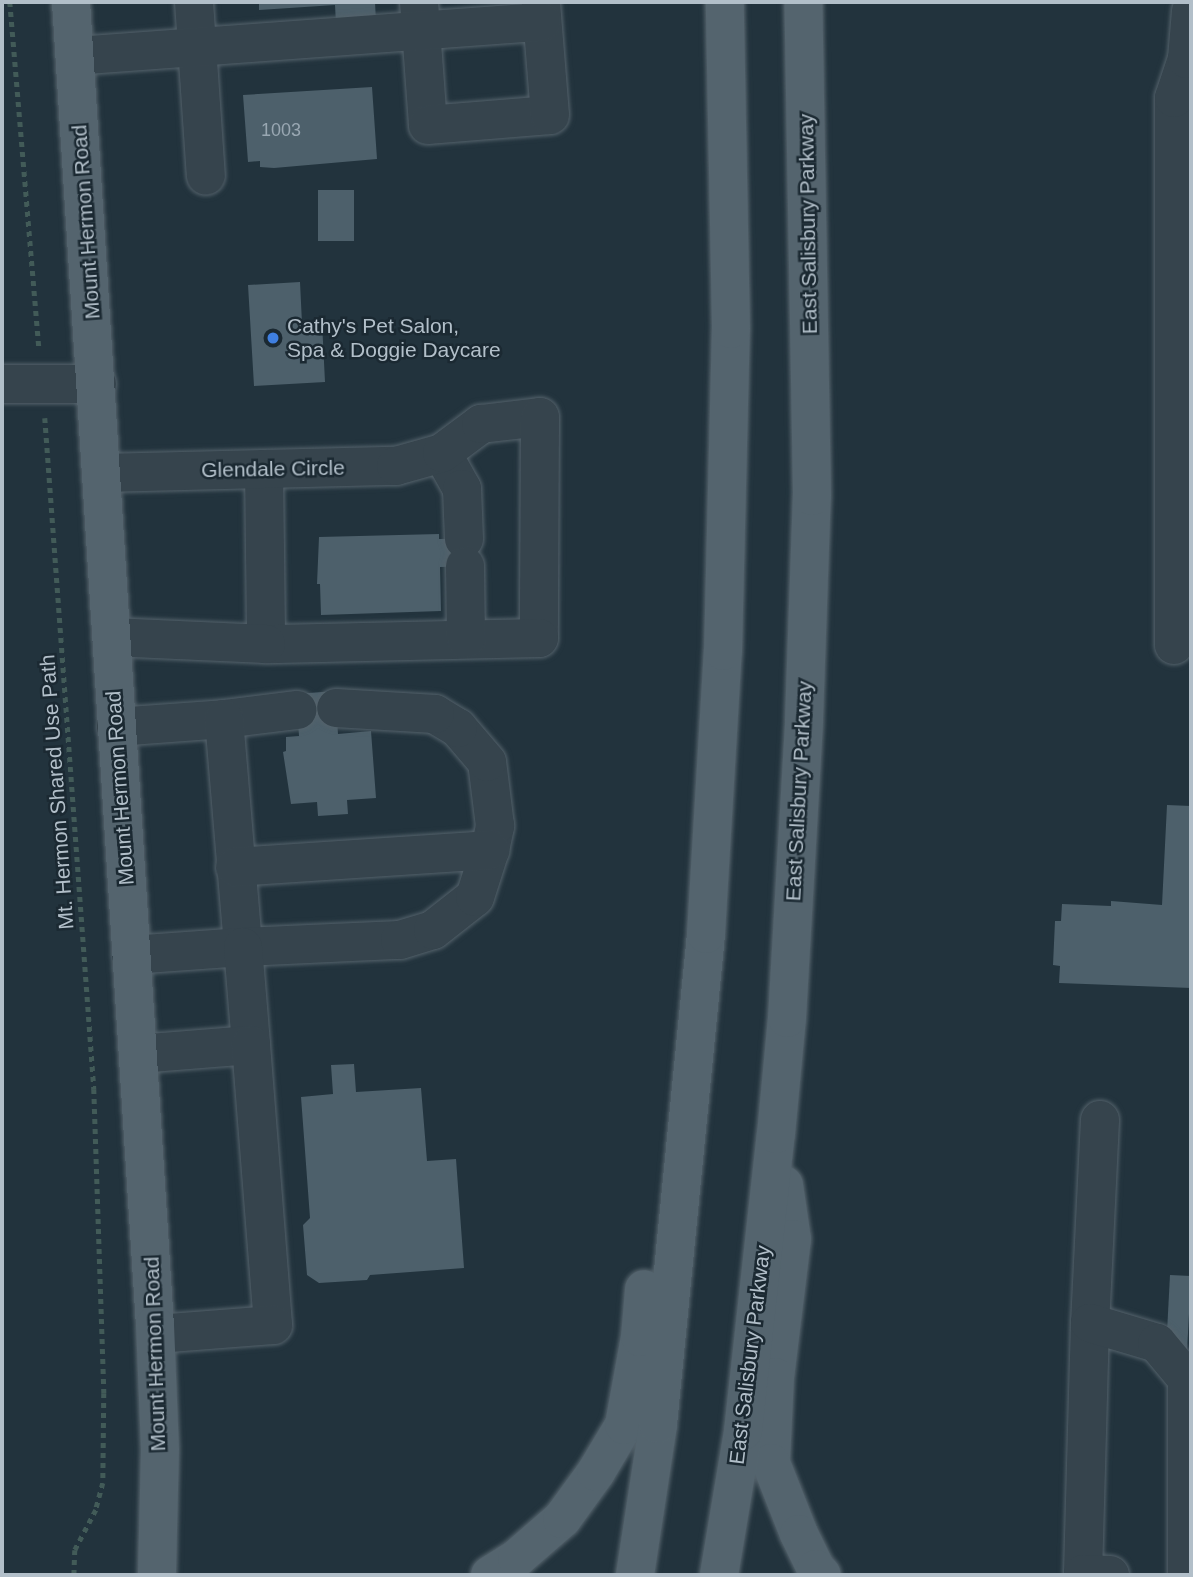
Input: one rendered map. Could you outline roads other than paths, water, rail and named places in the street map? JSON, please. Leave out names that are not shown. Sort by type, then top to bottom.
[{"type":"main road","name":"Mount Hermon Road","points":[[72,2],[156,1334],[160,1449],[158,1575]]},
{"type":"main road","points":[[635,1575],[658,1424],[706,934],[723,651],[731,343],[725,2]]},
{"type":"main road","name":"East Salisbury Parkway","points":[[719,1575],[743,1430],[776,1134],[787,1018],[804,720],[812,496],[803,2]]},
{"type":"main road","points":[[490,1575],[517,1558],[562,1519],[596,1472],[624,1424],[640,1338],[670,1033],[706,934]]},
{"type":"main road","points":[[776,1134],[792,1239],[775,1377],[771,1463],[799,1534],[816,1569],[822,1575]]},
{"type":"street","points":[[194,2],[206,176]]},
{"type":"street","points":[[1174,645],[1174,98],[1187,59],[1191,11]]},
{"type":"street","points":[[75,56],[197,47],[420,16],[541,12],[550,115],[428,125],[420,16]]},
{"type":"street","points":[[2,384],[97,384]]},
{"type":"street","points":[[111,637],[266,644],[539,638],[540,417],[481,424],[442,453],[462,489],[466,639]]},
{"type":"street","name":"Glendale Circle","points":[[102,473],[396,466],[442,453]]},
{"type":"street","points":[[264,469],[266,644]]},
{"type":"street","points":[[131,955],[400,940],[433,930],[475,897],[495,826],[487,762],[458,728],[435,714],[336,708]]},
{"type":"street","points":[[116,727],[225,719],[297,710]]},
{"type":"street","points":[[156,1334],[273,1325],[225,719]]},
{"type":"street","points":[[235,867],[490,850]]},
{"type":"street","points":[[138,1054],[251,1045]]},
{"type":"street","points":[[1097,1574],[1090,1323],[1100,1120]]},
{"type":"street","points":[[1090,1323],[1157,1342],[1187,1379],[1187,1575]]},
{"type":"place","name":"Cathy's Pet Salon, Spa & Doggie Daycare","points":[[273,338]]}]
